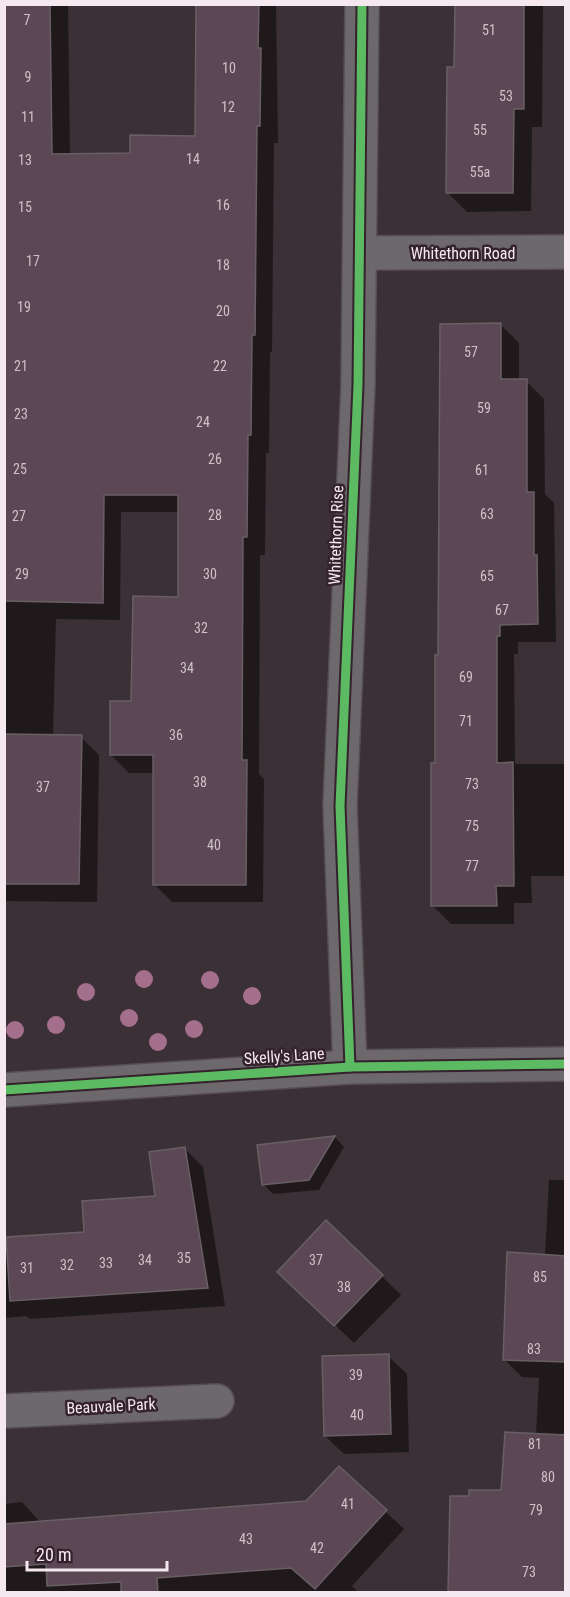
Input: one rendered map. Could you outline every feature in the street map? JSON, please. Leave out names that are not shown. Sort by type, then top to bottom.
[{"type":"street","name":"Whitethorn Rise","points":[[350,1067],[340,806],[358,385],[362,4]]},
{"type":"street","name":"Whitethorn Road","points":[[360,253],[566,252]]},
{"type":"street","name":"Skelly's Lane","points":[[4,1090],[350,1067],[566,1064]]},
{"type":"street","name":"Beauvale Park","points":[[4,1411],[217,1401]]},
{"type":"building","points":[[4,4],[50,4],[52,154],[130,153],[130,135],[195,136],[196,4],[259,4],[258,48],[261,48],[260,126],[257,126],[255,335],[252,335],[251,435],[248,435],[247,537],[243,537],[242,760],[247,760],[246,885],[153,885],[153,755],[110,755],[110,701],[131,701],[133,596],[178,597],[178,495],[104,495],[103,603],[4,601]]},
{"type":"building","points":[[455,4],[524,4],[524,109],[514,109],[513,193],[446,193],[447,67],[454,67]]},
{"type":"building","points":[[501,323],[501,379],[527,379],[527,492],[534,492],[534,555],[537,555],[538,624],[500,625],[500,636],[497,636],[497,763],[513,762],[514,886],[496,886],[497,906],[431,906],[431,763],[435,763],[435,655],[438,655],[440,324]]},
{"type":"building","points":[[4,734],[82,735],[79,884],[4,884]]},
{"type":"building","points":[[335,1136],[309,1180],[262,1185],[257,1145]]},
{"type":"building","points":[[185,1147],[208,1288],[10,1301],[6,1237],[84,1232],[82,1201],[155,1196],[149,1152]]},
{"type":"building","points":[[326,1220],[383,1275],[334,1326],[277,1272]]},
{"type":"building","points":[[507,1252],[566,1256],[566,1362],[503,1360]]},
{"type":"building","points":[[389,1354],[391,1434],[324,1436],[322,1356]]},
{"type":"building","points":[[505,1432],[566,1435],[566,1593],[448,1593],[450,1496],[469,1496],[469,1490],[501,1490]]},
{"type":"building","points":[[339,1466],[387,1510],[315,1589],[291,1568],[157,1578],[158,1593],[121,1593],[121,1582],[47,1586],[46,1564],[4,1567],[4,1524],[306,1501]]},
{"type":"cycle path","points":[[350,1067],[340,806],[358,385],[362,4]]},
{"type":"cycle path","points":[[4,1090],[350,1067],[566,1064]]}]
